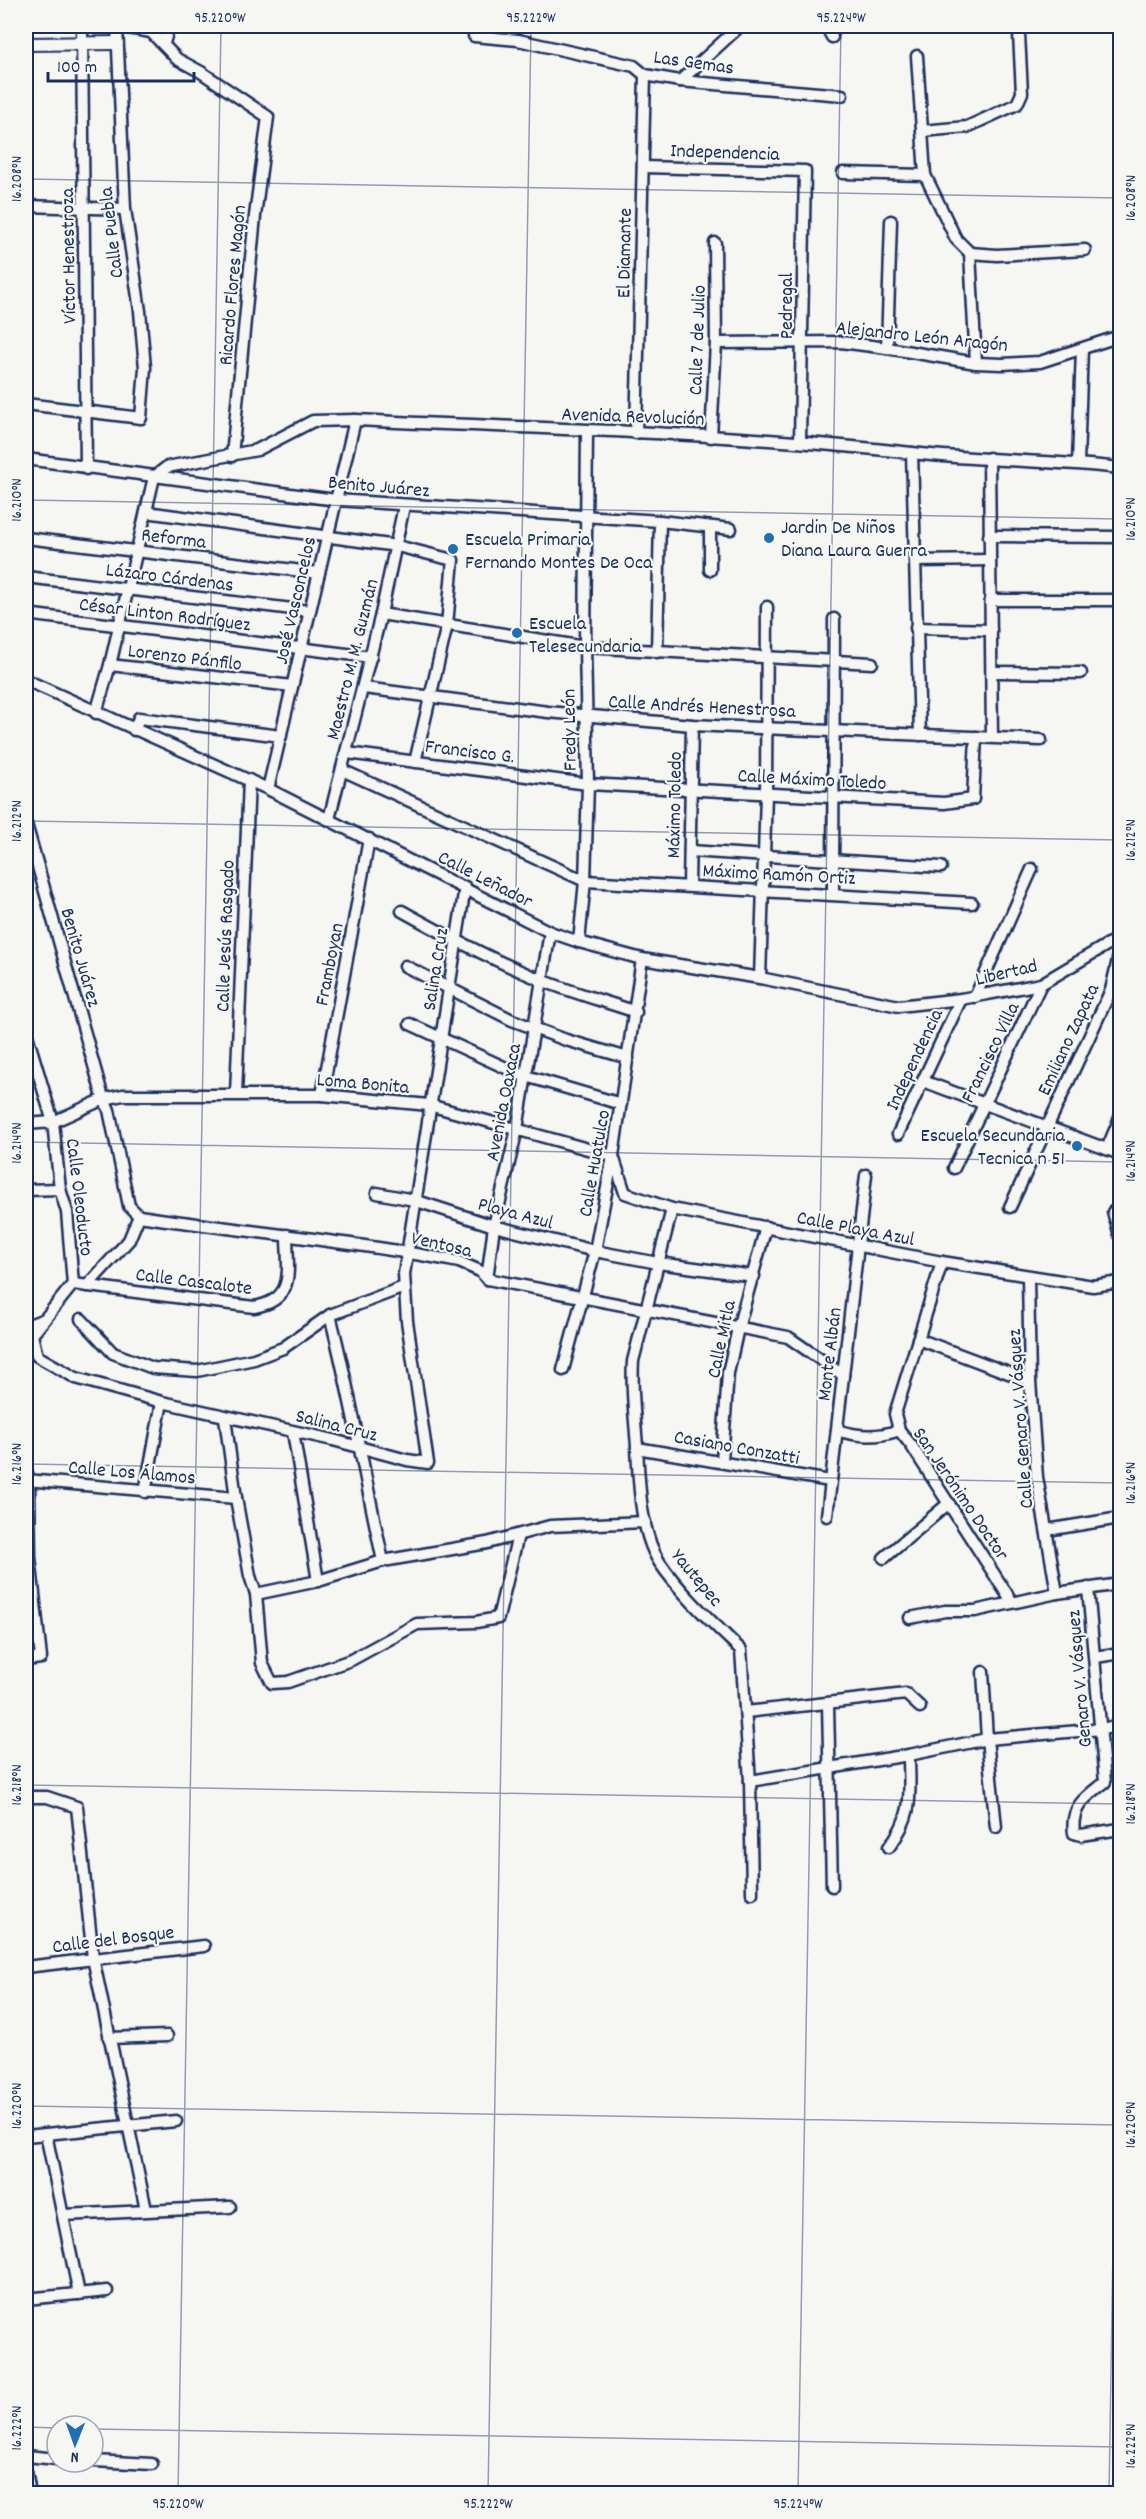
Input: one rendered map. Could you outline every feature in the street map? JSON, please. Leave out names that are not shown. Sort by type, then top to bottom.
[{"type":"street","name":"Víctor Henestroza","points":[[82,26],[86,469]]},
{"type":"street","points":[[117,26],[151,32],[164,43],[169,26]]},
{"type":"street","name":"Calle Puebla","points":[[87,411],[141,418],[145,368],[140,311],[125,209],[117,26]]},
{"type":"street","points":[[680,81],[740,26]]},
{"type":"street","points":[[826,26],[832,37]]},
{"type":"street","points":[[922,131],[968,127],[1017,105],[1022,93],[1019,34]]},
{"type":"street","name":"Las Gemas","points":[[474,36],[518,40],[634,66],[645,75],[680,81],[842,95]]},
{"type":"street","points":[[26,44],[117,43]]},
{"type":"street","name":"Ricardo Flores Magón","points":[[164,43],[177,59],[201,72],[268,117],[255,216],[232,456]]},
{"type":"street","points":[[917,56],[925,175],[956,239],[970,253],[997,255],[1085,250]]},
{"type":"street","name":"El Diamante","points":[[636,433],[645,75]]},
{"type":"street","name":"Independencia","points":[[643,167],[806,171]]},
{"type":"street","name":"Pedregal","points":[[800,441],[803,344],[802,241],[806,171]]},
{"type":"street","points":[[843,173],[925,175]]},
{"type":"street","points":[[26,206],[125,209]]},
{"type":"street","points":[[887,348],[891,221]]},
{"type":"street","name":"Calle 7 de Julio","points":[[711,437],[716,343],[715,243]]},
{"type":"street","points":[[970,253],[976,363]]},
{"type":"street","name":"Alejandro León Aragón","points":[[716,343],[841,342],[976,363],[1040,362],[1120,336]]},
{"type":"street","points":[[1078,463],[1082,349]]},
{"type":"street","points":[[26,404],[87,411]]},
{"type":"street","name":"Avenida Revolución","points":[[154,477],[167,467],[257,450],[313,422],[355,420],[800,441],[912,453],[1078,463],[1120,468]]},
{"type":"street","name":"José Vasconcelos","points":[[268,789],[355,420]]},
{"type":"street","name":"Fredy León","points":[[579,942],[585,881],[588,784],[585,717],[587,431]]},
{"type":"street","points":[[912,453],[920,735]]},
{"type":"street","points":[[989,458],[992,737]]},
{"type":"street","name":"Benito Juárez","points":[[26,459],[86,469],[336,500],[660,521],[731,529]]},
{"type":"street","points":[[96,713],[110,665],[154,477]]},
{"type":"street","name":"Maestro M. M. Guzmán","points":[[329,819],[364,688],[404,506]]},
{"type":"street","points":[[146,512],[397,546],[453,560],[447,625],[415,762]]},
{"type":"street","points":[[657,652],[660,521]]},
{"type":"street","points":[[710,526],[710,570]]},
{"type":"street","points":[[989,536],[1120,537]]},
{"type":"street","name":"Reforma","points":[[26,538],[319,573]]},
{"type":"street","points":[[916,561],[990,560]]},
{"type":"street","name":"Lázaro Cárdenas","points":[[26,577],[309,611]]},
{"type":"street","points":[[991,600],[1120,600]]},
{"type":"street","points":[[760,978],[765,855],[767,607]]},
{"type":"street","name":"César Linton Rodríguez","points":[[26,614],[371,657]]},
{"type":"street","points":[[381,614],[585,647],[872,663]]},
{"type":"street","points":[[833,894],[834,619]]},
{"type":"street","points":[[916,628],[991,630]]},
{"type":"street","name":"Lorenzo Pánfilo","points":[[110,665],[292,686]]},
{"type":"street","points":[[992,672],[1081,673]]},
{"type":"street","name":"Calle Leñador","points":[[26,680],[268,789],[550,932],[579,942],[642,959],[760,978],[899,1006],[961,999]]},
{"type":"street","name":"Calle Andrés Henestrosa","points":[[364,688],[585,717],[692,725],[1041,740]]},
{"type":"street","points":[[134,730],[139,718],[280,736]]},
{"type":"street","name":"Máximo Toledo","points":[[689,886],[692,725]]},
{"type":"street","name":"Calle Máximo Toledo","points":[[588,784],[944,803],[973,799],[976,737]]},
{"type":"street","name":"Francisco G.","points":[[347,753],[588,784]]},
{"type":"street","points":[[342,770],[585,881]]},
{"type":"street","name":"Calle Jesús Rasgado","points":[[236,1094],[249,780]]},
{"type":"street","name":"Benito Juárez","points":[[26,825],[104,1098]]},
{"type":"street","name":"Framboyan","points":[[322,1095],[369,839]]},
{"type":"street","points":[[690,851],[941,867]]},
{"type":"street","points":[[975,997],[1032,869]]},
{"type":"street","name":"Máximo Ramón Ortiz","points":[[585,881],[972,903]]},
{"type":"street","name":"Salina Cruz","points":[[37,1356],[76,1378],[162,1402],[428,1463],[404,1287],[406,1253],[465,887]]},
{"type":"street","points":[[402,911],[456,941],[542,981],[636,1012]]},
{"type":"street","name":"Avenida Oaxaca","points":[[487,1279],[494,1226],[517,1129],[550,932]]},
{"type":"street","name":"Libertad","points":[[961,999],[1041,984],[1120,938]]},
{"type":"street","name":"Emiliano Zapata","points":[[1010,1207],[1111,990],[1120,951]]},
{"type":"street","name":"Calle Huatulco","points":[[563,1370],[596,1251],[636,1012],[642,959]]},
{"type":"street","points":[[405,966],[512,1020],[628,1058]]},
{"type":"street","name":"Francisco Villa","points":[[954,1168],[1041,984]]},
{"type":"street","name":"Independencia","points":[[898,1134],[961,999]]},
{"type":"street","points":[[410,1024],[526,1077],[621,1104]]},
{"type":"street","name":"Calle Oleoducto","points":[[26,1032],[53,1122],[60,1189],[67,1212],[73,1284],[32,1335],[37,1356]]},
{"type":"street","points":[[923,1081],[1120,1154]]},
{"type":"street","name":"Loma Bonita","points":[[53,1122],[104,1098],[123,1095],[322,1095],[429,1105],[613,1156]]},
{"type":"street","points":[[87,1286],[129,1240],[139,1216],[129,1206],[109,1110],[104,1098]]},
{"type":"street","points":[[1107,1149],[1120,1118]]},
{"type":"street","points":[[26,1124],[53,1122]]},
{"type":"street","name":"Calle Playa Azul","points":[[613,1156],[624,1193],[672,1209],[942,1262],[1093,1286],[1120,1282]]},
{"type":"street","name":"Monte Albán","points":[[827,1516],[860,1246],[866,1175]]},
{"type":"street","points":[[26,1190],[60,1189]]},
{"type":"street","name":"Playa Azul","points":[[377,1193],[414,1200],[494,1226],[596,1251],[658,1263],[754,1276]]},
{"type":"street","name":"Yautepec","points":[[672,1209],[633,1361],[631,1381],[639,1490],[645,1522],[659,1561],[687,1596],[741,1650],[750,1781],[752,1893]]},
{"type":"street","points":[[1113,1212],[1120,1235]]},
{"type":"street","name":"Ventosa","points":[[139,1216],[287,1235],[471,1265],[480,1270],[487,1279],[788,1337],[843,1376]]},
{"type":"street","name":"Calle Mitla","points":[[722,1461],[728,1373],[766,1227]]},
{"type":"street","name":"Calle Cascalote","points":[[73,1284],[254,1307],[264,1306],[280,1298],[285,1290],[287,1235]]},
{"type":"street","name":"San Jerónimo Doctor","points":[[942,1262],[896,1414],[899,1430],[1012,1602]]},
{"type":"street","name":"Calle Genaro V. Vásquez","points":[[1028,1276],[1030,1381],[1037,1478],[1057,1593]]},
{"type":"street","points":[[81,1319],[113,1353],[153,1368],[197,1371],[254,1359],[283,1348],[330,1315],[404,1287]]},
{"type":"street","points":[[330,1315],[344,1366],[358,1448],[383,1561]]},
{"type":"street","points":[[26,1326],[45,1319]]},
{"type":"street","points":[[918,1339],[1030,1381]]},
{"type":"street","points":[[145,1492],[162,1402]]},
{"type":"street","points":[[225,1418],[236,1498],[250,1576],[256,1594],[262,1663],[272,1683],[288,1682],[351,1660],[417,1624],[476,1622],[498,1618],[518,1535]]},
{"type":"street","points":[[837,1430],[850,1434],[883,1436],[899,1430]]},
{"type":"street","points":[[293,1432],[318,1581]]},
{"type":"street","name":"Casiano Conzatti","points":[[637,1448],[830,1481]]},
{"type":"street","points":[[26,1660],[41,1658],[30,1557],[27,1477]]},
{"type":"street","name":"Calle Los Álamos","points":[[27,1477],[145,1492],[236,1498]]},
{"type":"street","points":[[884,1558],[949,1503]]},
{"type":"street","points":[[1047,1530],[1120,1518]]},
{"type":"street","points":[[256,1594],[318,1581],[383,1561],[487,1543],[550,1526],[645,1522]]},
{"type":"street","points":[[910,1618],[945,1611],[975,1611],[1057,1593],[1120,1584]]},
{"type":"street","name":"Genaro V. Vásquez","points":[[1088,1588],[1096,1657],[1105,1782],[1081,1801],[1073,1823],[1074,1833],[1081,1835],[1120,1829]]},
{"type":"street","points":[[1096,1657],[1120,1653]]},
{"type":"street","points":[[982,1672],[996,1827]]},
{"type":"street","points":[[746,1712],[906,1694],[920,1707]]},
{"type":"street","points":[[828,1704],[832,1886]]},
{"type":"street","points":[[750,1781],[909,1755],[987,1739],[1102,1729],[1120,1725]]},
{"type":"street","points":[[889,1847],[902,1830],[909,1813],[909,1755]]},
{"type":"street","points":[[26,1797],[47,1797],[77,1807],[93,1958],[146,2210]]},
{"type":"street","name":"Calle del Bosque","points":[[26,1967],[204,1946]]},
{"type":"street","points":[[109,2038],[167,2036]]},
{"type":"street","points":[[26,2136],[176,2121]]},
{"type":"street","points":[[46,2134],[79,2294]]},
{"type":"street","points":[[64,2215],[230,2207]]},
{"type":"street","points":[[26,2299],[107,2292]]},
{"type":"street","points":[[26,2457],[45,2458]]},
{"type":"street","points":[[105,2462],[152,2464]]},
{"type":"street","points":[[26,2472],[30,2493]]},
{"type":"place","name":"Jardin De Niños Diana Laura Guerra","points":[[769,538]]},
{"type":"place","name":"Escuela Primaria Fernando Montes De Oca","points":[[453,549]]},
{"type":"place","name":"Escuela Telesecundaria","points":[[517,633]]},
{"type":"place","name":"Escuela Secundaria Tecnica n 51","points":[[1077,1146]]}]
